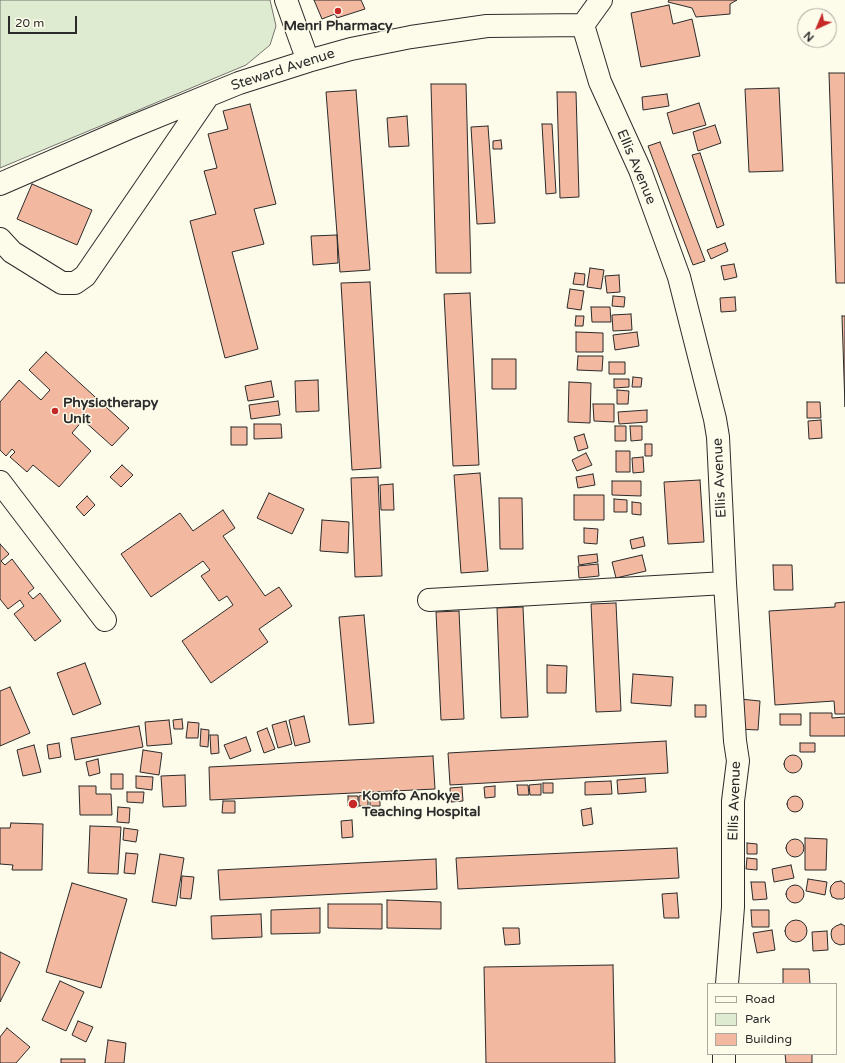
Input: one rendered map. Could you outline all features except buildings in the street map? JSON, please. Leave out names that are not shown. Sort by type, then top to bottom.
[{"type":"street","points":[[286,0],[308,61]]},
{"type":"street","points":[[583,25],[601,0]]},
{"type":"street","name":"Steward Avenue","points":[[0,184],[129,128],[239,83],[351,49],[411,37],[488,26],[583,25]]},
{"type":"street","name":"Ellis Avenue","points":[[583,25],[600,82],[640,170],[679,277],[715,419],[718,437],[734,741],[738,762],[733,800],[733,908],[727,983]]},
{"type":"street","points":[[0,239],[12,252],[62,283],[75,283],[85,276],[208,96]]},
{"type":"street","points":[[0,482],[105,620]]},
{"type":"street","points":[[429,600],[725,583]]},
{"type":"green space","points":[[0,0],[270,0],[276,26],[270,45],[246,65],[0,168]]},
{"type":"place","name":"Menri Pharmacy","points":[[338,11]]},
{"type":"place","name":"Physiotherapy Unit","points":[[55,411]]},
{"type":"place","name":"Komfo Anokye Teaching Hospital","points":[[353,804]]}]
